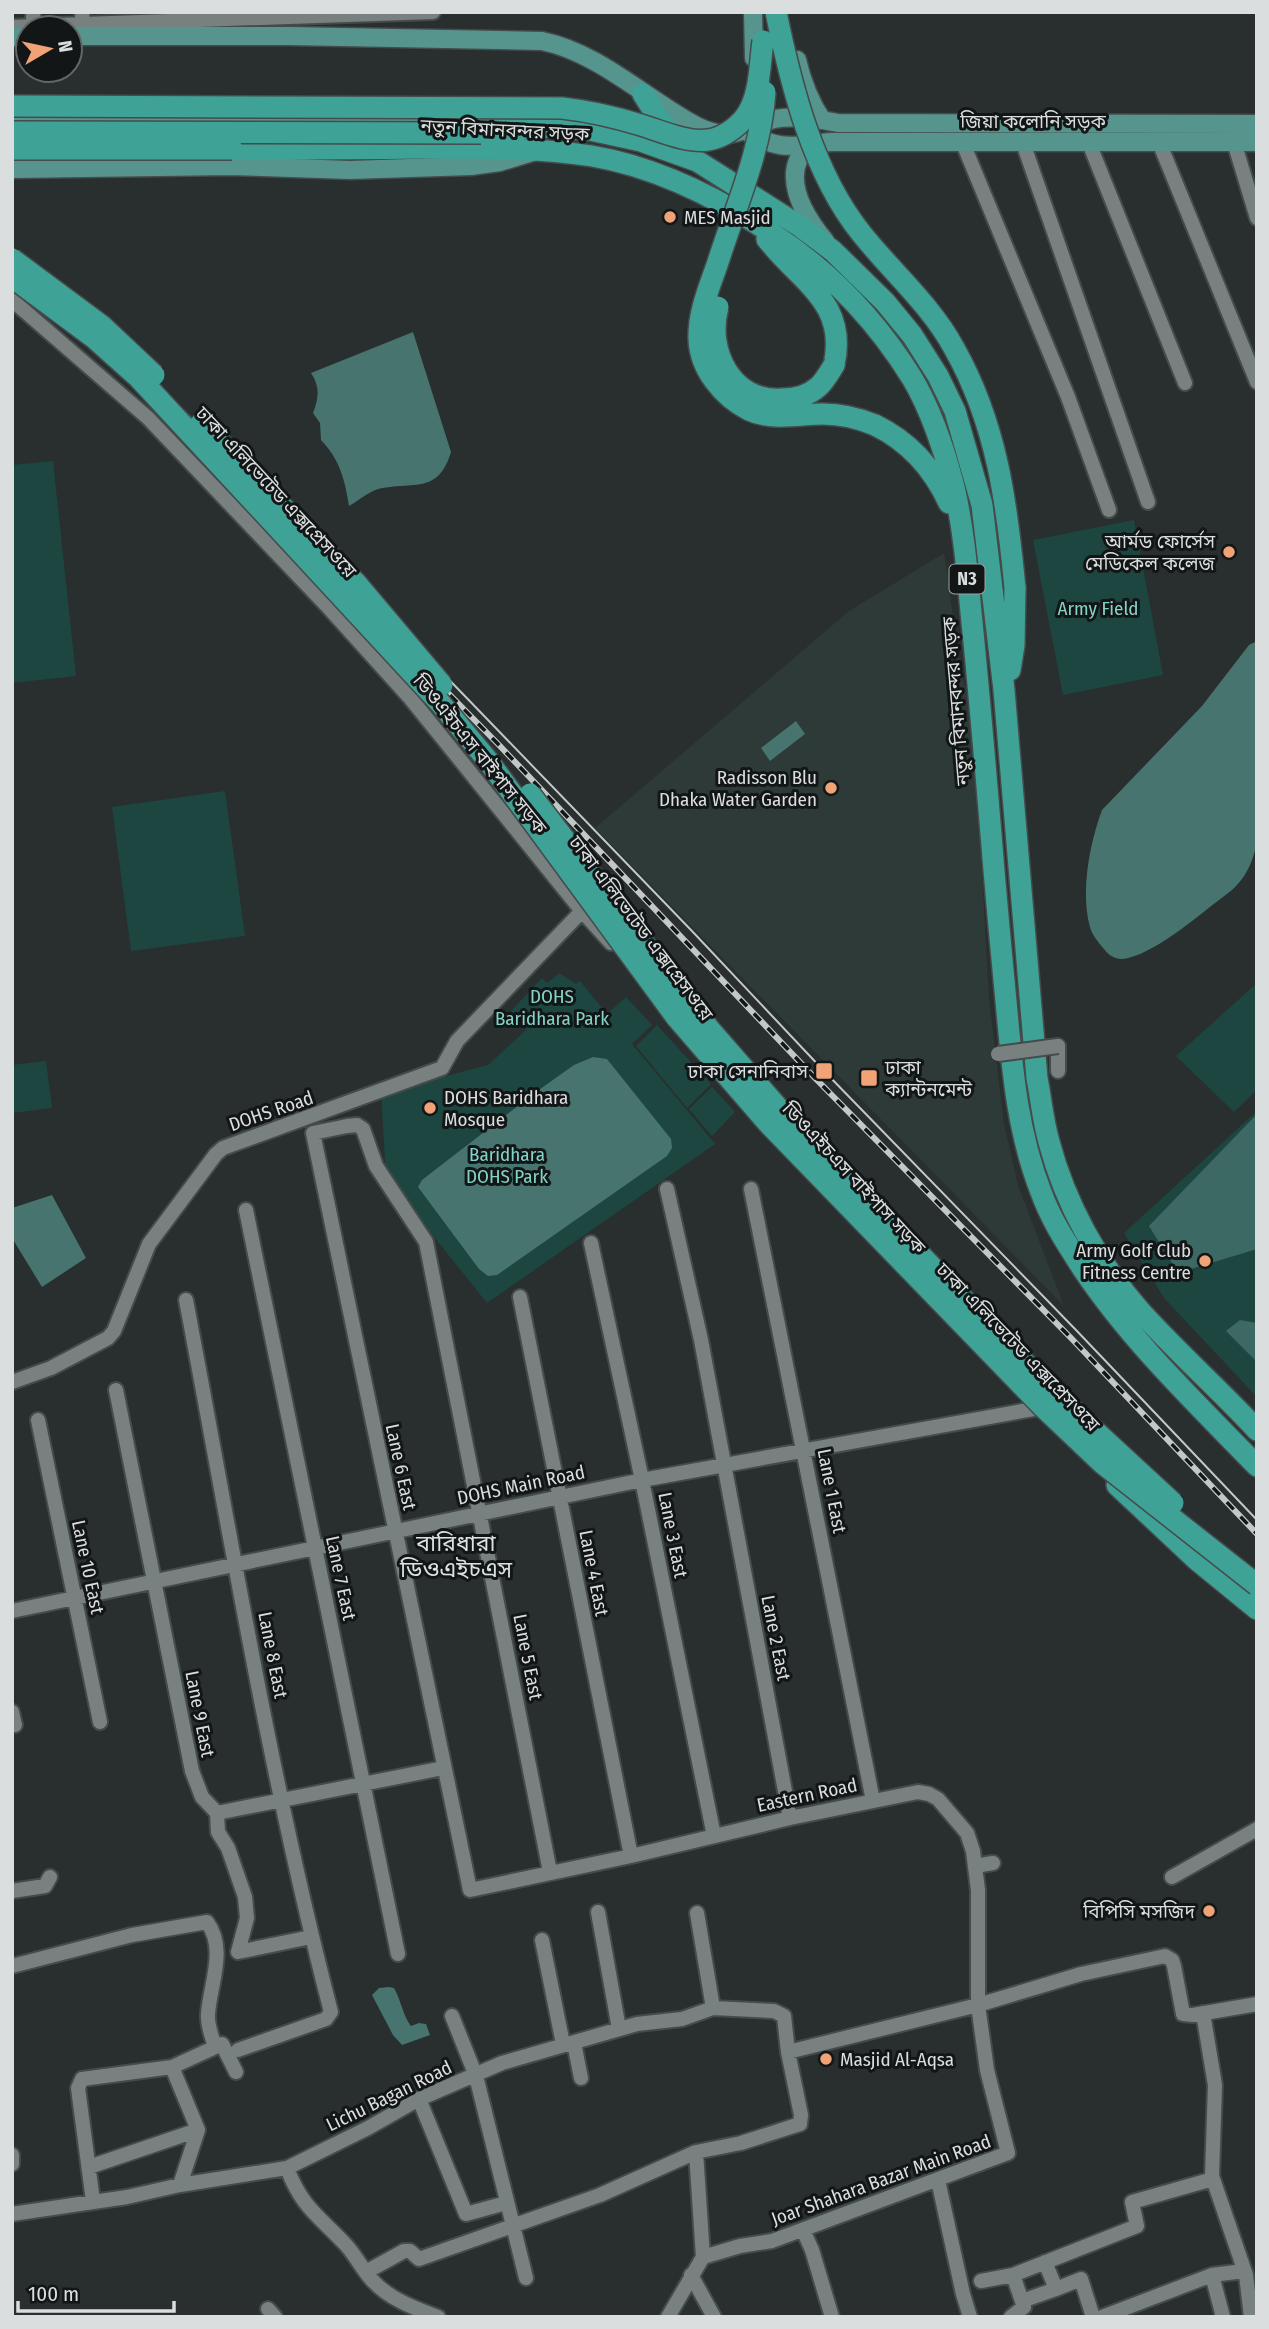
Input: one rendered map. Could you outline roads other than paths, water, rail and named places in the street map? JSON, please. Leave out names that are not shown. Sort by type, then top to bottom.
[{"type":"highway","points":[[759,225],[778,253],[816,292],[832,316],[837,352],[834,366],[817,388],[805,395],[775,400],[750,393],[734,381],[722,365],[715,343],[714,324],[718,308],[769,138],[775,90],[774,12]]},
{"type":"highway","points":[[774,12],[794,89],[820,162],[860,232],[937,320],[955,349],[980,403],[1003,484],[1015,588],[1014,645],[1004,690]]},
{"type":"highway","points":[[12,106],[562,108],[588,111],[706,141],[722,136],[750,111],[755,96],[762,41]]},
{"type":"highway","points":[[762,41],[765,89],[760,131],[702,313],[699,339],[701,351],[710,373],[722,390],[751,411],[777,416],[840,415],[860,419],[909,446],[929,468],[943,490],[963,534]]},
{"type":"highway","points":[[643,94],[660,121],[697,161]]},
{"type":"highway","name":"নতুন বিমানবন্দর সড়ক","points":[[12,132],[481,133],[568,127],[612,134],[641,141],[697,161],[746,191],[833,251],[885,302],[912,335],[938,376],[955,411],[982,505],[1004,690],[1037,1078],[1048,1140],[1071,1202],[1113,1278],[1140,1310],[1257,1430]]},
{"type":"highway","name":"নতুন বিমানবন্দর সড়ক","points":[[12,149],[465,148],[598,157],[653,173],[721,201],[807,257],[841,289],[869,319],[912,378],[923,400],[947,463],[963,534],[1011,1054],[1028,1153],[1049,1212],[1090,1278],[1145,1350],[1257,1466]]},
{"type":"highway","name":"ঢাকা এলিভেটেড এক্সপ্রেসওয়ে","points":[[12,259],[42,279],[125,346],[356,583],[485,736],[710,1030],[779,1109],[1055,1394],[1175,1506],[1257,1567]]},
{"type":"highway","name":"ঢাকা এলিভেটেড এক্সপ্রেসওয়ে","points":[[12,277],[93,337],[139,378],[441,704],[489,762],[677,1018],[749,1101],[1043,1407],[1102,1464],[1257,1585]]},
{"type":"highway","points":[[995,885],[1019,883]]},
{"type":"highway","points":[[1102,1464],[1112,1481],[1170,1535],[1257,1607]]},
{"type":"main road","points":[[746,191],[746,131],[754,71],[752,12]]},
{"type":"main road","points":[[762,12],[762,41]]},
{"type":"main road","points":[[786,12],[800,73],[809,97],[830,122]]},
{"type":"main road","points":[[84,36],[289,36],[542,41],[572,50],[608,69],[643,94],[703,130],[716,134],[746,131]]},
{"type":"main road","name":"জিয়া কলোনি সড়ক","points":[[746,131],[774,119],[797,117],[830,122],[1257,124]]},
{"type":"main road","points":[[12,121],[460,118],[513,121],[541,127]]},
{"type":"main road","points":[[33,121],[44,129],[46,137],[46,153],[34,168]]},
{"type":"main road","points":[[70,121],[63,132],[64,146],[76,168]]},
{"type":"main road","name":"জিয়া কলোনি সড়ক","points":[[746,131],[785,147],[831,142],[1257,142]]},
{"type":"main road","points":[[809,145],[801,152],[795,164],[795,180],[810,220],[833,251]]},
{"type":"main road","points":[[12,169],[231,166],[351,170],[457,167],[500,162],[537,151]]},
{"type":"street","points":[[12,27],[34,26],[33,12],[34,26],[83,24],[82,12],[83,24],[134,17],[212,22],[427,13]]},
{"type":"street","points":[[962,141],[1068,397],[1109,510]]},
{"type":"street","points":[[1159,142],[1257,382]]},
{"type":"street","points":[[1234,142],[1257,218]]},
{"type":"street","points":[[1023,143],[1148,502]]},
{"type":"street","points":[[1089,143],[1185,383]]},
{"type":"street","name":"ডিওএইচএস বাইপাস সড়ক","points":[[12,300],[148,418],[329,608],[411,699],[582,911],[1039,1408],[1215,1564],[1257,1607]]},
{"type":"street","name":"DOHS Road","points":[[12,1382],[51,1368],[108,1338],[114,1331],[149,1244],[223,1148],[347,1105],[442,1068],[457,1041],[582,911]]},
{"type":"street","points":[[998,1049],[1058,1046],[1059,1071]]},
{"type":"street","name":"Lane 5 East","points":[[313,1133],[356,1125],[363,1129],[376,1166],[426,1242],[550,1872]]},
{"type":"street","name":"Lane 6 East","points":[[313,1133],[470,1891]]},
{"type":"street","name":"Lane 2 East","points":[[667,1189],[701,1340],[790,1818]]},
{"type":"street","name":"Lane 1 East","points":[[751,1189],[873,1801]]},
{"type":"street","name":"Lane 7 East","points":[[246,1210],[398,1954]]},
{"type":"street","name":"Lane 3 East","points":[[591,1243],[714,1836]]},
{"type":"street","name":"Lane 4 East","points":[[520,1297],[631,1856]]},
{"type":"street","name":"Lane 8 East","points":[[186,1300],[281,1800],[331,2012],[330,2016],[238,2050]]},
{"type":"street","name":"Lane 9 East","points":[[116,1390],[192,1771],[202,1797],[217,1814],[218,1832],[228,1848],[245,1897],[247,1918],[238,1952],[312,1937]]},
{"type":"street","name":"DOHS Main Road","points":[[12,1611],[154,1580],[316,1550],[642,1480],[1039,1408]]},
{"type":"street","name":"Lane 10 East","points":[[38,1420],[100,1722]]},
{"type":"street","points":[[217,1814],[443,1768]]},
{"type":"street","name":"Eastern Road","points":[[470,1891],[790,1818],[918,1792],[929,1794],[938,1799],[967,1833],[973,1851],[978,1890],[978,2005]]},
{"type":"street","points":[[1172,1877],[1257,1829]]},
{"type":"street","points":[[975,1866],[993,1863]]},
{"type":"street","points":[[12,1891],[46,1886],[50,1877]]},
{"type":"street","points":[[598,1912],[619,2029]]},
{"type":"street","points":[[697,1913],[713,2008]]},
{"type":"street","points":[[12,1966],[132,1935],[207,1922],[212,1929],[217,1959],[207,2015],[215,2047]]},
{"type":"street","points":[[542,1940],[568,2043],[581,2078]]},
{"type":"street","points":[[366,2273],[404,2251],[410,2250],[419,2259],[600,2195],[696,2152],[741,2143],[800,2124],[801,2115],[788,2052],[978,2005],[1081,1974],[1165,1956],[1172,1959],[1183,2014],[1193,2015],[1257,2004]]},
{"type":"street","name":"Joar Shahara Bazar Main Road","points":[[703,2257],[740,2246],[772,2241],[1008,2153],[987,2070],[978,2005]]},
{"type":"street","name":"Lichu Bagan Road","points":[[12,2214],[127,2197],[180,2185],[288,2168],[419,2099],[502,2063],[637,2024],[682,2019],[713,2008],[780,2013],[785,2021],[788,2052]]},
{"type":"street","points":[[1203,2012],[1215,2085],[1213,2179],[1244,2271],[1251,2317]]},
{"type":"street","points":[[452,2016],[476,2076],[526,2278]]},
{"type":"street","points":[[93,2201],[78,2088],[82,2080],[172,2067],[222,2044],[236,2072]]},
{"type":"street","points":[[172,2067],[198,2130],[180,2185]]},
{"type":"street","points":[[419,2099],[466,2214],[506,2203]]},
{"type":"street","points":[[89,2167],[198,2130]]},
{"type":"street","points":[[667,2317],[703,2257],[696,2152]]},
{"type":"street","points":[[12,2155],[12,2164]]},
{"type":"street","points":[[288,2168],[303,2202],[349,2248],[378,2286],[402,2302],[438,2317]]},
{"type":"street","points":[[981,2281],[1013,2275],[1137,2226],[1132,2202],[1213,2179]]},
{"type":"street","points":[[938,2180],[970,2317]]},
{"type":"street","points":[[803,2230],[813,2250],[832,2317]]},
{"type":"street","points":[[1045,2262],[1056,2288]]},
{"type":"street","points":[[1102,2317],[1212,2275],[1244,2271]]},
{"type":"street","points":[[691,2275],[714,2317]]},
{"type":"street","points":[[1011,2317],[1024,2307],[1013,2275]]},
{"type":"street","points":[[1212,2275],[1223,2317]]},
{"type":"street","points":[[1022,2301],[1080,2279],[1093,2317]]},
{"type":"tram line","points":[[12,248],[61,289],[315,541],[1257,1520]]},
{"type":"railway","points":[[12,257],[54,291],[499,745],[816,1079],[1072,1339],[1257,1534]]},
{"type":"place","name":"MES Masjid","points":[[670,217]]},
{"type":"place","name":"আর্মড ফোর্সেস মেডিকেল কলেজ","points":[[1229,552]]},
{"type":"place","name":"Radisson Blu Dhaka Water Garden","points":[[831,788]]},
{"type":"place","name":"ঢাকা সেনানিবাস","points":[[824,1071]]},
{"type":"place","name":"ঢাকা ক্যান্টনমেন্ট","points":[[869,1078]]},
{"type":"place","name":"DOHS Baridhara Mosque","points":[[430,1108]]},
{"type":"place","name":"Army Golf Club Fitness Centre","points":[[1205,1261]]},
{"type":"place","name":"বিপিসি মসজিদ","points":[[1209,1911]]},
{"type":"place","name":"Masjid Al-Aqsa","points":[[826,2059]]},
{"type":"district","name":"বারিধারা ডিওএইচএস","points":[[456,1556]]},
{"type":"park label","name":"Army Field","points":[[1098,608]]},
{"type":"park label","name":"DOHS Baridhara Park","points":[[552,1007]]},
{"type":"park label","name":"Baridhara DOHS Park","points":[[507,1165]]}]
